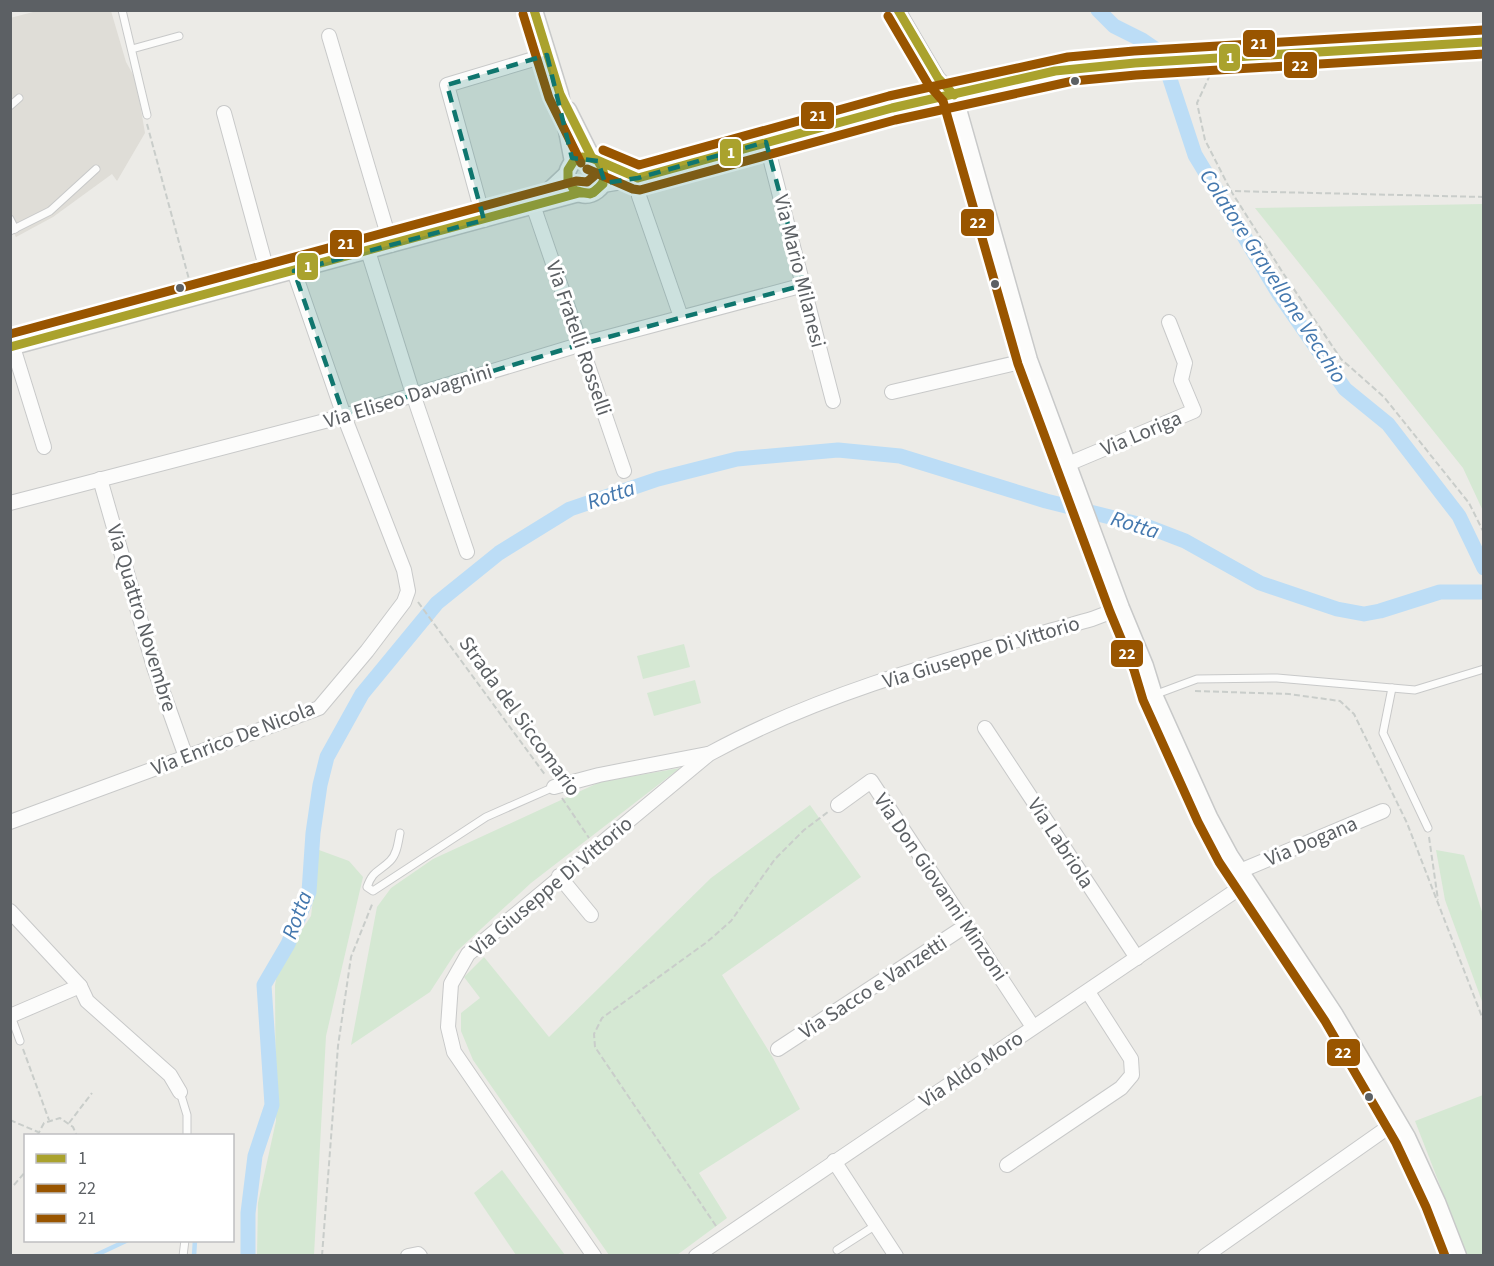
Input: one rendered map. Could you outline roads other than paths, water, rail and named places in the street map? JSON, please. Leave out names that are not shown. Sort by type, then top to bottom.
[{"type":"street","points":[[534,10],[560,94],[595,159],[604,171],[603,184]]},
{"type":"street","points":[[898,10],[938,78],[954,94],[1029,360],[1154,695],[1209,817],[1243,877],[1335,1015],[1407,1137],[1437,1202],[1458,1256]]},
{"type":"street","points":[[330,36],[391,245]]},
{"type":"street","points":[[44,447],[12,347],[533,205],[579,193],[595,192],[603,184],[638,178],[892,108],[1055,71],[1134,63],[1484,42]]},
{"type":"street","points":[[484,220],[447,85],[547,55]]},
{"type":"street","points":[[560,94],[570,168],[570,186],[579,193]]},
{"type":"street","points":[[224,113],[269,278]]},
{"type":"street","name":"Via Mario Milanesi","points":[[766,142],[833,401]]},
{"type":"street","points":[[533,205],[582,157],[595,159],[638,178]]},
{"type":"street","points":[[638,178],[639,196],[681,317]]},
{"type":"street","name":"Via Fratelli Rosselli","points":[[533,205],[624,471]]},
{"type":"street","points":[[368,251],[413,394],[467,552]]},
{"type":"street","points":[[294,272],[344,416]]},
{"type":"street","name":"Via Eliseo Davagnini","points":[[10,503],[344,416],[582,344],[804,285]]},
{"type":"street","name":"Via Loriga","points":[[1068,464],[1194,411],[1181,380],[1185,363],[1169,322]]},
{"type":"street","points":[[892,392],[1029,360]]},
{"type":"street","name":"Via Enrico De Nicola","points":[[10,822],[319,708],[367,651],[404,602],[408,591],[404,570],[344,416]]},
{"type":"street","name":"Via Quattro Novembre","points":[[100,479],[154,668],[186,756]]},
{"type":"street","name":"Via Giuseppe Di Vittorio","points":[[594,1256],[454,1052],[448,1028],[451,984],[468,954],[559,876],[709,754],[747,733],[884,680],[1092,619],[1121,608]]},
{"type":"street","name":"Via Labriola","points":[[985,728],[1137,958]]},
{"type":"street","name":"Via Giuseppe Di Vittorio","points":[[554,787],[599,775],[709,754]]},
{"type":"street","name":"Via Don Giovanni Minzoni","points":[[838,805],[871,781],[1033,1027]]},
{"type":"street","name":"Via Dogana","points":[[1243,877],[1383,811]]},
{"type":"street","points":[[559,876],[591,915]]},
{"type":"street","name":"Via Aldo Moro","points":[[696,1256],[1088,992],[1137,958],[1243,877]]},
{"type":"street","points":[[10,911],[80,986],[87,1001],[170,1075],[180,1092]]},
{"type":"street","name":"Via Sacco e Vanzetti","points":[[778,1049],[967,925]]},
{"type":"street","points":[[11,1016],[80,986]]},
{"type":"street","points":[[1007,1165],[1121,1088],[1132,1075],[1131,1059],[1088,992]]},
{"type":"street","points":[[1205,1256],[1397,1121]]},
{"type":"street","points":[[834,1161],[896,1256]]},
{"type":"street","points":[[408,1256],[418,1254],[420,1256]]},
{"type":"lane","points":[[122,10],[147,115]]},
{"type":"lane","points":[[132,49],[179,36]]},
{"type":"lane","points":[[10,106],[19,98]]},
{"type":"lane","points":[[10,219],[13,230],[50,211],[96,169]]},
{"type":"lane","points":[[1154,695],[1197,679],[1277,678],[1415,690],[1484,669]]},
{"type":"lane","points":[[1392,688],[1383,733],[1428,828]]},
{"type":"lane","points":[[400,833],[397,850],[391,860],[371,875],[367,887],[373,891],[486,818],[554,787]]},
{"type":"lane","points":[[11,1016],[20,1041]]},
{"type":"lane","points":[[180,1092],[187,1115],[187,1134]]},
{"type":"lane","points":[[837,1250],[876,1224]]},
{"type":"waterway","name":"Colatore Gravellone Vecchio","points":[[1098,10],[1114,26],[1158,51],[1169,76],[1195,155],[1279,294],[1345,389],[1388,424],[1459,516],[1484,568]]},
{"type":"waterway","name":"Rotta","points":[[248,1256],[248,1213],[255,1156],[272,1105],[264,985],[288,944],[309,892],[313,833],[320,785],[327,757],[362,694],[437,603],[499,553],[570,509],[658,479],[737,459],[838,450],[900,456],[1046,501],[1146,526],[1185,541],[1260,583],[1337,609],[1364,614],[1440,592],[1484,592]]},
{"type":"waterway","points":[[94,1256],[124,1242]]},
{"type":"waterway","points":[[194,1256],[195,1242]]}]
